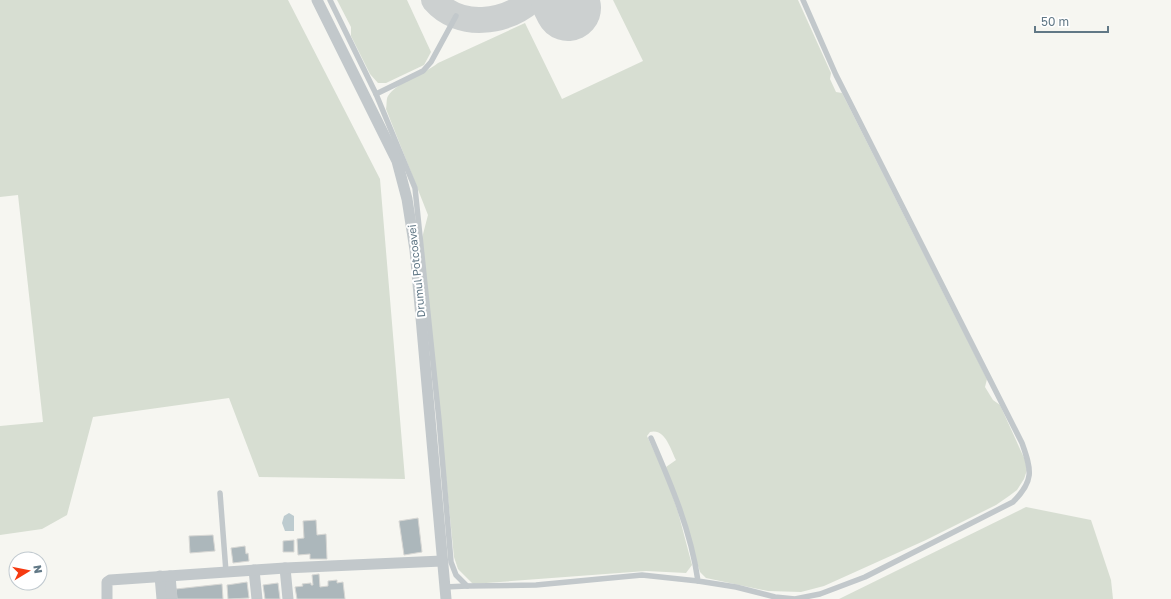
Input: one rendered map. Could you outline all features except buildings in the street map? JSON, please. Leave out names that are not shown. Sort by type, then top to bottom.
[{"type":"street","name":"Drumul Potcoavei","points":[[318,0],[397,161],[407,199],[415,250],[446,599]]},
{"type":"street","points":[[108,599],[107,582],[110,580],[285,568],[442,561]]},
{"type":"street","points":[[285,568],[288,599]]},
{"type":"street","points":[[254,570],[257,599]]},
{"type":"street","points":[[162,599],[165,576]]},
{"type":"street","points":[[165,576],[172,599]]},
{"type":"lane","points":[[330,0],[376,94],[415,188],[439,420],[451,562],[456,575],[467,586]]},
{"type":"lane","points":[[445,587],[536,585],[642,575],[698,581],[775,597],[794,599],[820,594],[864,577],[1013,502],[1024,492],[1030,478],[1030,464],[1022,444],[836,75],[802,0]]},
{"type":"lane","points":[[376,94],[423,71],[431,62],[456,16]]},
{"type":"lane","points":[[651,438],[681,511],[695,560],[698,581]]},
{"type":"lane","points":[[220,493],[226,572]]},
{"type":"shaded area","points":[[0,0],[288,0],[380,179],[405,479],[259,477],[229,398],[93,417],[67,515],[42,529],[0,535],[0,426],[43,422],[18,195],[0,197]]},
{"type":"shaded area","points":[[337,0],[407,0],[431,52],[424,65],[386,83],[378,83],[370,74],[351,36],[351,27]]},
{"type":"shaded area","points":[[613,0],[798,0],[831,73],[830,79],[836,92],[842,93],[987,379],[985,387],[993,400],[1000,405],[1025,460],[1027,470],[1024,479],[1017,490],[996,505],[926,540],[824,586],[801,592],[768,591],[706,578],[700,572],[666,467],[676,460],[663,436],[660,433],[650,432],[647,436],[666,477],[678,512],[692,565],[686,573],[646,571],[473,584],[458,569],[454,557],[422,238],[428,215],[386,109],[387,97],[404,82],[438,63],[525,23],[562,99],[643,61]]},
{"type":"shaded area","points":[[1026,507],[1091,520],[1111,580],[1113,599],[839,599]]},
{"type":"shaded area","points":[[289,513],[294,516],[294,531],[285,531],[282,523],[284,516]]},
{"type":"taxiway","points":[[434,0],[445,10],[456,16],[483,20],[509,14],[532,0]]},
{"type":"runway","points":[[564,0],[568,8]]}]
